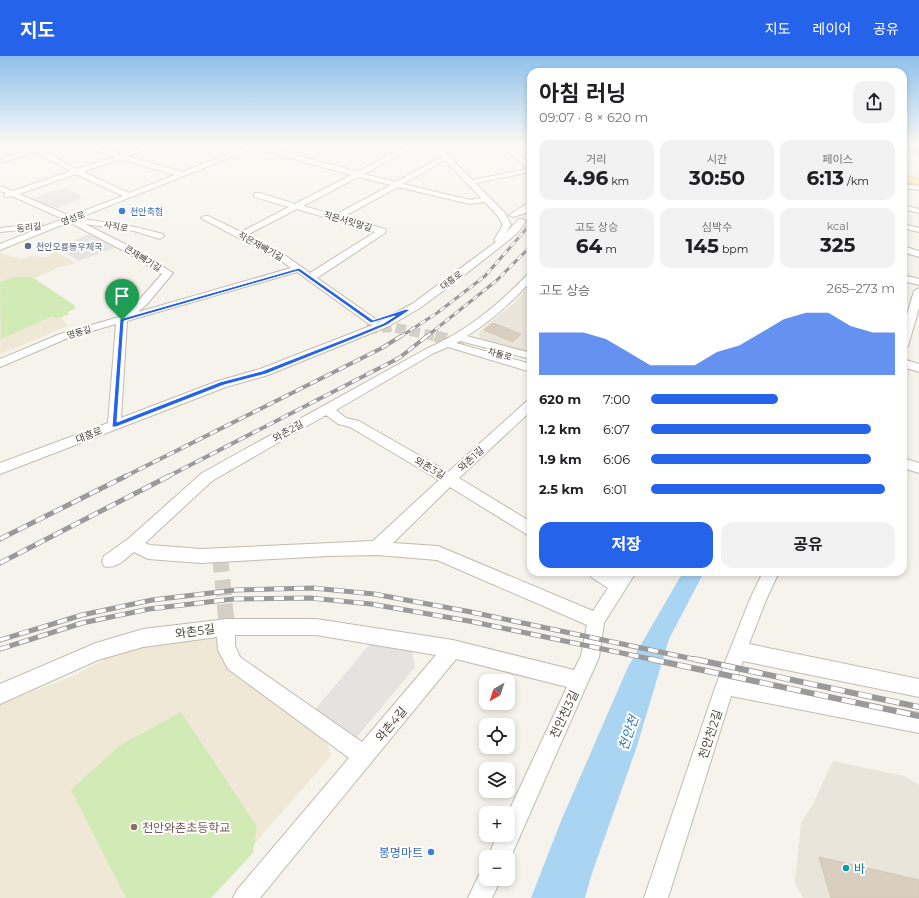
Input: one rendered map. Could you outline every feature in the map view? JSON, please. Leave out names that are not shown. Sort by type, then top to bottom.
[{"type":"main road","points":[[907,185],[919,187]]},
{"type":"street","points":[[0,198],[41,184]]},
{"type":"street","points":[[104,184],[130,196]]},
{"type":"street","name":"영성로","points":[[0,247],[160,184]]},
{"type":"street","points":[[242,235],[339,184]]},
{"type":"street","points":[[336,218],[397,184]]},
{"type":"street","points":[[399,184],[470,202],[487,199]]},
{"type":"street","points":[[473,184],[513,223],[522,220]]},
{"type":"street","points":[[0,188],[71,219]]},
{"type":"street","name":"작은서릿말길","points":[[257,195],[382,231],[311,277]]},
{"type":"street","points":[[508,217],[527,208]]},
{"type":"street","points":[[907,208],[919,211]]},
{"type":"street","name":"대흥로","points":[[0,469],[222,384],[264,372],[385,324],[416,306],[460,274],[516,229],[527,214]]},
{"type":"street","points":[[492,248],[507,225],[508,217]]},
{"type":"street","name":"작은재빼기길","points":[[205,218],[242,235],[273,252],[311,277],[373,322]]},
{"type":"street","name":"사직로","points":[[71,219],[135,229],[160,236]]},
{"type":"street","name":"큰재빼기길","points":[[71,219],[130,249],[168,273],[143,302],[122,320]]},
{"type":"street","name":"동리길","points":[[0,230],[58,224]]},
{"type":"street","points":[[907,227],[919,230]]},
{"type":"street","points":[[907,250],[919,254]]},
{"type":"street","name":"명동길","points":[[0,363],[64,336],[299,269]]},
{"type":"street","points":[[907,279],[919,282]]},
{"type":"street","name":"와촌2길","points":[[110,560],[133,544],[206,477],[430,351],[453,340],[510,298],[527,280]]},
{"type":"street","points":[[910,327],[919,292]]},
{"type":"street","name":"대흥로","points":[[222,384],[253,367],[408,310]]},
{"type":"street","points":[[114,425],[122,320]]},
{"type":"street","points":[[222,384],[358,331]]},
{"type":"street","points":[[453,340],[527,355]]},
{"type":"street","points":[[453,340],[527,367]]},
{"type":"street","name":"차돌로","points":[[469,345],[527,362]]},
{"type":"street","points":[[907,364],[919,368]]},
{"type":"street","name":"와촌1길","points":[[377,548],[527,408]]},
{"type":"street","name":"와촌3길","points":[[327,409],[342,421],[354,424],[449,479],[527,528]]},
{"type":"street","points":[[907,464],[919,468]]},
{"type":"street","points":[[133,544],[148,552],[201,556],[329,548],[377,548],[438,553],[596,620]]},
{"type":"street","points":[[612,576],[623,579]]},
{"type":"street","name":"천안천2길","points":[[656,898],[725,685],[758,599],[769,576]]},
{"type":"street","name":"천안천3길","points":[[502,850],[590,657],[596,620],[623,579]]},
{"type":"street","points":[[227,627],[316,627],[454,649],[579,681]]},
{"type":"street","name":"와촌5길","points":[[0,694],[96,652],[109,648],[143,638],[227,627],[225,635],[226,650],[234,663],[364,756]]},
{"type":"street","name":"와촌4길","points":[[245,898],[454,649]]},
{"type":"street","points":[[738,651],[919,688]]},
{"type":"street","points":[[725,685],[919,723]]},
{"type":"street","points":[[480,898],[486,886]]},
{"type":"shaded area","points":[[66,188],[83,197],[57,209],[32,199],[53,190],[58,191]]},
{"type":"shaded area","points":[[91,233],[116,247],[79,261],[57,248]]},
{"type":"shaded area","points":[[56,252],[75,263],[60,267],[34,278],[74,305],[76,308],[68,312],[69,314],[61,317],[68,326],[0,354],[0,253],[22,259],[30,256],[46,257]]},
{"type":"shaded area","points":[[527,288],[527,354],[480,338],[478,335],[481,330],[513,304]]},
{"type":"shaded area","name":"천안와촌초등학교","points":[[217,633],[221,643],[327,742],[331,756],[207,898],[0,898],[0,705],[73,676],[109,657],[155,644]]},
{"type":"shaded area","points":[[371,643],[412,651],[415,667],[356,738],[313,712]]},
{"type":"shaded area","points":[[833,761],[904,776],[919,785],[919,898],[803,898],[795,883],[801,823],[813,804]]},
{"type":"green space","points":[[14,277],[31,277],[74,305],[76,308],[68,312],[69,314],[57,319],[53,316],[1,339],[0,282]]},
{"type":"green space","points":[[181,712],[257,827],[253,853],[211,898],[126,898],[71,790],[119,746]]},
{"type":"water","name":"천안천","points":[[681,576],[702,576],[669,639],[636,749],[591,876],[585,898],[531,898],[561,821],[628,667]]},
{"type":"building","points":[[493,323],[521,334],[513,342],[484,330]]},
{"type":"building","name":"바","points":[[819,857],[919,880],[919,898],[831,898]]},
{"type":"tunnel","points":[[367,329],[392,327],[438,337]]},
{"type":"tunnel","points":[[438,337],[469,345]]},
{"type":"tunnel","points":[[220,556],[227,627]]},
{"type":"railway","points":[[400,337],[437,313],[485,276],[527,228]]},
{"type":"railway","points":[[426,337],[496,281],[527,250]]},
{"type":"railway","points":[[0,539],[382,348],[401,336]]},
{"type":"railway","points":[[167,477],[399,358],[427,336]]},
{"type":"railway","points":[[0,563],[169,476]]},
{"type":"railway","points":[[0,640],[82,615],[152,600],[236,590],[313,588],[374,594],[471,612],[698,660]]},
{"type":"railway","points":[[0,649],[82,623],[149,609],[233,599],[310,598],[371,604],[469,621],[655,660]]},
{"type":"railway","points":[[650,659],[919,716]]},
{"type":"railway","points":[[694,659],[919,707]]},
{"type":"place","name":"천안축협","points":[[122,211]]},
{"type":"place","name":"천안오룡동우체국","points":[[28,246]]},
{"type":"place","name":"천안와촌초등학교","points":[[134,827]]},
{"type":"place","name":"봉명마트","points":[[431,852]]},
{"type":"place","name":"바","points":[[846,868]]},
{"type":"route","points":[[299,269],[373,322],[408,310],[385,324],[359,335],[264,372],[222,384],[114,425],[122,320],[299,269]]}]
